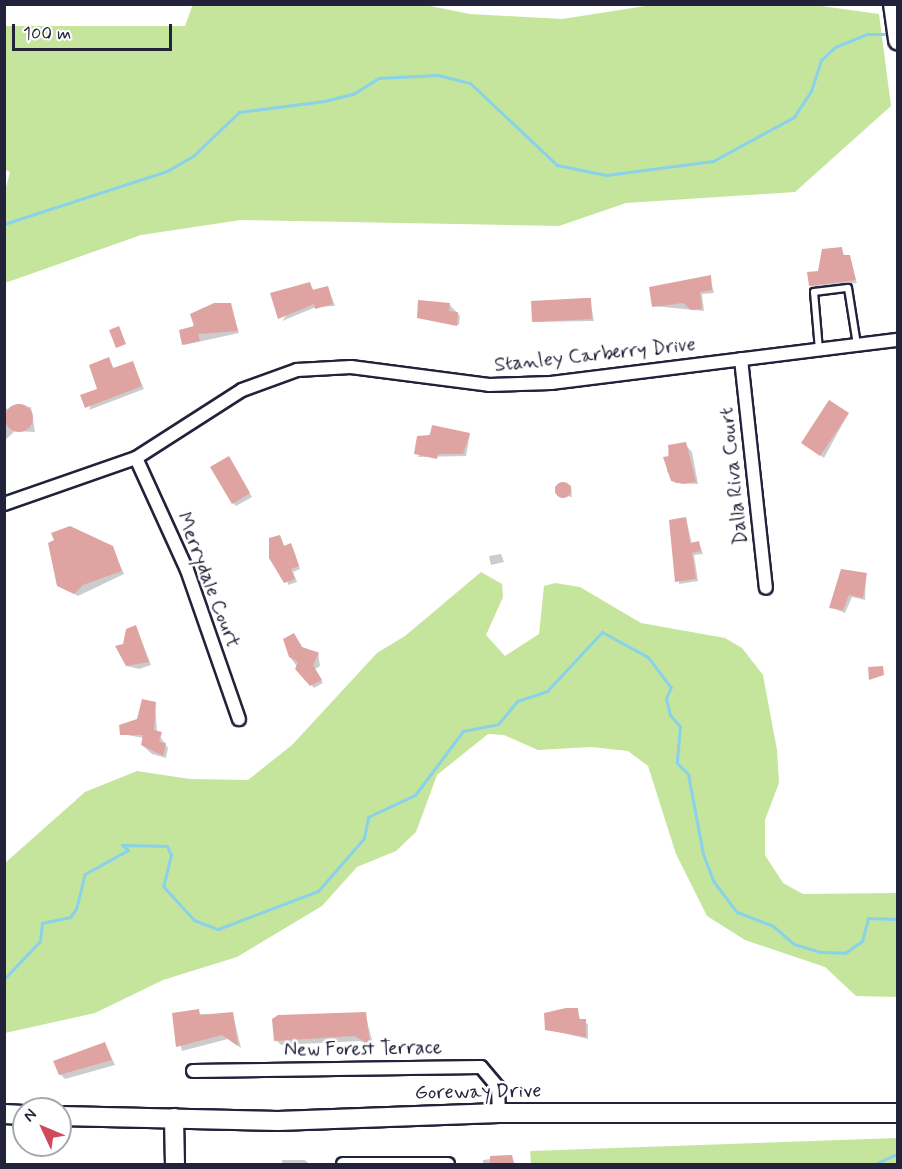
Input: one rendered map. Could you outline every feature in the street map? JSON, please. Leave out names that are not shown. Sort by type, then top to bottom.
[{"type":"street","points":[[893,4],[897,41]]},
{"type":"street","name":"Stanley Carberry Drive","points":[[4,504],[136,458],[242,390],[297,370],[351,367],[489,385],[741,360],[897,340]]},
{"type":"street","name":"Dalla Riva Court","points":[[741,360],[766,588]]},
{"type":"street","name":"Merrydale Court","points":[[136,458],[187,570],[239,719]]},
{"type":"street","name":"New Forest Terrace","points":[[193,1071],[481,1067],[498,1087],[499,1113]]},
{"type":"street","name":"Goreway Drive","points":[[72,1116],[174,1118],[499,1113],[897,1113]]},
{"type":"street","points":[[174,1118],[175,1164]]},
{"type":"street","points":[[343,1164],[448,1164]]},
{"type":"lane","points":[[819,350],[814,292],[848,288],[857,345]]},
{"type":"green space","points":[[193,4],[420,4],[470,14],[562,19],[658,4],[807,4],[879,14],[891,106],[795,192],[626,203],[559,226],[241,220],[141,235],[5,283],[5,191],[10,172],[4,169],[5,26],[185,26]]},
{"type":"green space","points":[[481,572],[502,584],[503,597],[486,635],[505,656],[539,634],[544,586],[555,583],[580,587],[641,623],[725,638],[742,648],[763,675],[777,750],[779,783],[765,820],[765,855],[783,883],[803,894],[897,893],[897,997],[856,996],[825,967],[745,940],[707,916],[676,854],[648,766],[628,751],[591,747],[538,750],[504,735],[488,734],[437,775],[416,832],[396,851],[357,867],[322,906],[237,957],[163,980],[95,1013],[5,1033],[5,863],[85,792],[137,771],[190,779],[248,780],[292,745],[377,653],[405,636]]},
{"type":"green space","points":[[897,1138],[897,1164],[531,1164],[530,1151]]},
{"type":"building","points":[[842,247],[843,255],[850,255],[856,280],[809,286],[807,272],[818,271],[822,249]]},
{"type":"building","points":[[711,275],[712,290],[700,292],[702,309],[691,310],[683,303],[652,307],[649,287]]},
{"type":"building","points":[[310,282],[312,290],[328,286],[333,304],[315,309],[314,304],[278,319],[270,293]]},
{"type":"building","points":[[591,298],[592,319],[532,322],[531,301]]},
{"type":"building","points":[[418,300],[450,303],[449,311],[458,312],[457,326],[417,318]]},
{"type":"building","points":[[214,303],[231,303],[238,331],[198,334],[200,341],[182,345],[179,330],[194,326],[190,314]]},
{"type":"building","points":[[119,326],[126,344],[116,348],[109,330]]},
{"type":"building","points":[[109,357],[113,368],[133,361],[142,386],[85,408],[80,395],[97,389],[89,365]]},
{"type":"building","points":[[829,400],[849,413],[820,456],[801,443]]},
{"type":"building","points":[[19,404],[29,408],[33,418],[29,428],[19,432],[9,428],[5,418],[9,408]]},
{"type":"building","points":[[432,425],[470,433],[463,454],[438,454],[437,459],[414,454],[417,436],[430,435]]},
{"type":"building","points":[[686,442],[696,482],[683,484],[671,481],[663,457],[669,456],[668,445]]},
{"type":"building","points":[[229,456],[250,493],[232,504],[210,467]]},
{"type":"building","points":[[560,482],[566,482],[571,490],[569,496],[560,498],[555,493],[555,487]]},
{"type":"building","points":[[686,517],[690,543],[699,541],[701,551],[692,553],[696,579],[675,582],[669,520]]},
{"type":"building","points":[[70,526],[113,546],[122,571],[83,585],[74,594],[57,586],[48,543],[54,540],[51,533]]},
{"type":"building","points":[[280,535],[284,546],[291,543],[299,566],[291,569],[295,579],[284,583],[269,558],[269,538]]},
{"type":"building","points":[[841,569],[867,573],[863,598],[849,595],[843,610],[829,608]]},
{"type":"building","points":[[136,625],[149,662],[126,666],[115,646],[123,644],[126,629]]},
{"type":"building","points":[[294,633],[302,647],[319,653],[313,665],[322,680],[310,686],[295,669],[298,662],[289,657],[283,639]]},
{"type":"building","points":[[883,666],[884,675],[869,680],[868,667]]},
{"type":"building","points":[[142,699],[156,702],[154,730],[162,732],[159,742],[166,743],[163,756],[141,745],[143,735],[120,735],[119,725],[137,719]]},
{"type":"building","points":[[578,1008],[579,1019],[586,1019],[586,1037],[545,1030],[544,1013]]},
{"type":"building","points":[[199,1009],[200,1015],[233,1012],[238,1046],[222,1035],[176,1047],[172,1013]]},
{"type":"building","points":[[366,1012],[370,1044],[354,1036],[274,1041],[272,1019],[278,1015]]},
{"type":"building","points":[[105,1042],[112,1060],[59,1075],[53,1061]]},
{"type":"building","points":[[512,1155],[514,1164],[490,1164],[490,1156]]},
{"type":"waterway","points":[[4,224],[167,171],[193,156],[239,112],[324,101],[353,94],[379,78],[438,75],[470,83],[557,165],[606,175],[713,161],[794,117],[811,91],[821,60],[835,47],[867,34],[891,34]]},
{"type":"waterway","points":[[4,979],[40,941],[42,923],[70,917],[76,909],[85,874],[128,850],[122,845],[167,846],[171,855],[163,886],[194,920],[218,929],[318,891],[364,838],[368,817],[415,795],[463,731],[498,724],[517,701],[547,691],[602,632],[648,657],[671,687],[666,698],[670,715],[680,726],[677,763],[688,774],[703,854],[714,882],[737,912],[773,926],[794,944],[821,952],[845,953],[862,941],[868,918],[898,919]]},
{"type":"waterway","points":[[875,1164],[896,1154]]}]
